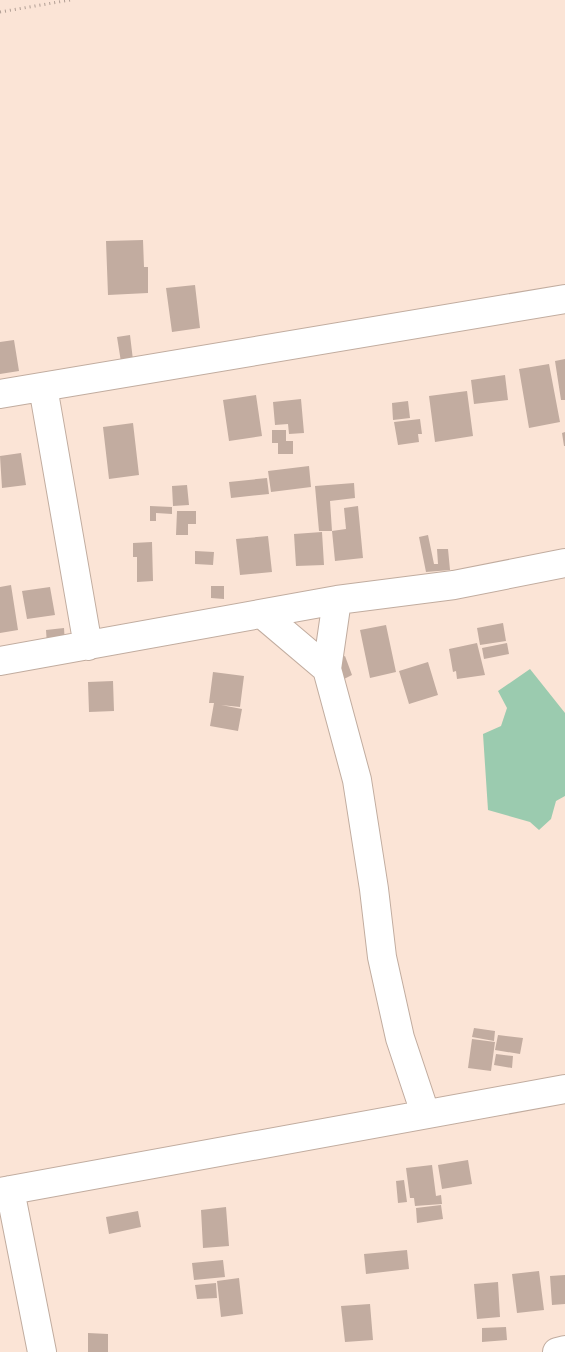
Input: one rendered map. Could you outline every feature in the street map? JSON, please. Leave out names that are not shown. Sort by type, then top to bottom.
[{"type":"street","points":[[0,394],[565,299]]},
{"type":"street","points":[[43,387],[88,646]]},
{"type":"street","points":[[0,661],[337,600],[454,586],[565,563]]},
{"type":"street","points":[[337,600],[327,670],[357,780],[374,889],[382,957],[400,1038],[425,1113]]},
{"type":"street","points":[[262,614],[327,670]]},
{"type":"street","points":[[42,1352],[5,1191],[565,1089]]},
{"type":"street","points":[[557,1352],[565,1350]]},
{"type":"path","points":[[0,12],[70,0]]},
{"type":"green space","points":[[530,669],[565,713],[565,796],[556,801],[551,819],[539,830],[530,822],[488,810],[483,734],[501,726],[507,708],[498,691]]},
{"type":"building","points":[[143,240],[144,267],[148,267],[148,293],[108,295],[106,241]]},
{"type":"building","points":[[195,285],[200,328],[172,332],[166,288]]},
{"type":"building","points":[[130,335],[133,360],[121,362],[117,337]]},
{"type":"building","points":[[14,340],[19,371],[0,374],[0,342]]},
{"type":"building","points":[[565,359],[565,400],[561,400],[555,361]]},
{"type":"building","points":[[549,364],[560,422],[529,428],[519,369]]},
{"type":"building","points":[[505,375],[508,400],[474,404],[471,380]]},
{"type":"building","points":[[467,391],[473,436],[435,442],[429,396]]},
{"type":"building","points":[[256,395],[262,436],[229,441],[223,400]]},
{"type":"building","points":[[301,399],[304,433],[289,434],[288,424],[275,425],[273,402]]},
{"type":"building","points":[[408,401],[410,418],[393,420],[392,403]]},
{"type":"building","points":[[420,419],[422,434],[418,434],[419,442],[398,445],[394,422]]},
{"type":"building","points":[[133,423],[139,475],[109,479],[103,427]]},
{"type":"building","points":[[272,430],[286,430],[286,441],[293,441],[293,454],[278,454],[278,443],[272,443]]},
{"type":"building","points":[[565,432],[565,446],[564,446],[562,433]]},
{"type":"building","points":[[21,453],[26,485],[2,488],[0,456]]},
{"type":"building","points":[[309,466],[311,487],[271,492],[268,471]]},
{"type":"building","points":[[267,478],[269,494],[231,498],[229,482]]},
{"type":"building","points":[[354,483],[355,498],[330,501],[332,531],[319,531],[315,486]]},
{"type":"building","points":[[187,485],[189,505],[173,506],[172,486]]},
{"type":"building","points":[[150,506],[172,507],[172,514],[156,513],[156,521],[150,521]]},
{"type":"building","points":[[358,506],[363,558],[335,561],[332,531],[346,529],[344,508]]},
{"type":"building","points":[[177,511],[196,511],[196,524],[188,524],[188,535],[176,535]]},
{"type":"building","points":[[322,532],[324,565],[296,566],[294,534]]},
{"type":"building","points":[[428,535],[434,564],[438,564],[437,549],[448,549],[450,570],[426,572],[419,537]]},
{"type":"building","points":[[268,536],[272,572],[240,575],[236,539]]},
{"type":"building","points":[[152,542],[153,581],[137,582],[137,557],[133,557],[133,543]]},
{"type":"building","points":[[195,551],[214,552],[213,565],[195,564]]},
{"type":"building","points":[[11,585],[18,630],[0,633],[0,587]]},
{"type":"building","points":[[211,586],[224,586],[224,599],[211,598]]},
{"type":"building","points":[[50,587],[55,615],[27,619],[22,591]]},
{"type":"building","points":[[503,623],[506,641],[480,645],[477,628]]},
{"type":"building","points":[[386,625],[396,672],[370,678],[360,630]]},
{"type":"building","points":[[64,628],[65,644],[47,645],[46,630]]},
{"type":"building","points":[[477,643],[485,675],[457,679],[456,671],[453,672],[449,649]]},
{"type":"building","points":[[507,643],[509,654],[484,659],[482,648]]},
{"type":"building","points":[[345,656],[352,675],[344,679],[335,660]]},
{"type":"building","points":[[428,662],[438,695],[409,704],[399,671]]},
{"type":"building","points":[[213,672],[244,676],[240,707],[221,705],[242,709],[238,731],[210,726],[214,703],[209,703]]},
{"type":"building","points":[[113,681],[114,711],[89,712],[88,682]]},
{"type":"building","points":[[474,1028],[495,1031],[494,1041],[472,1037]]},
{"type":"building","points":[[498,1035],[523,1038],[520,1054],[495,1050]]},
{"type":"building","points":[[472,1039],[495,1042],[491,1071],[468,1068]]},
{"type":"building","points":[[496,1054],[513,1056],[512,1068],[494,1065]]},
{"type":"building","points":[[468,1160],[472,1184],[442,1189],[438,1165]]},
{"type":"building","points":[[432,1165],[436,1196],[441,1195],[442,1204],[415,1206],[414,1198],[410,1198],[406,1168]]},
{"type":"building","points":[[404,1180],[407,1202],[398,1203],[396,1181]]},
{"type":"building","points":[[441,1205],[443,1219],[417,1223],[416,1208]]},
{"type":"building","points":[[226,1207],[229,1246],[203,1248],[201,1210]]},
{"type":"building","points":[[138,1211],[141,1227],[109,1234],[106,1217]]},
{"type":"building","points":[[407,1250],[409,1269],[366,1274],[364,1254]]},
{"type":"building","points":[[223,1260],[225,1277],[194,1280],[192,1263]]},
{"type":"building","points":[[539,1271],[544,1310],[517,1313],[512,1274]]},
{"type":"building","points":[[565,1275],[565,1304],[552,1305],[550,1276]]},
{"type":"building","points":[[239,1278],[243,1314],[221,1317],[217,1281]]},
{"type":"building","points":[[498,1282],[500,1317],[477,1319],[474,1284]]},
{"type":"building","points":[[216,1283],[217,1298],[197,1299],[195,1285]]},
{"type":"building","points":[[370,1304],[373,1340],[345,1342],[341,1306]]},
{"type":"building","points":[[506,1327],[507,1340],[482,1342],[482,1328]]},
{"type":"building","points":[[88,1333],[108,1334],[108,1352],[88,1352]]}]
